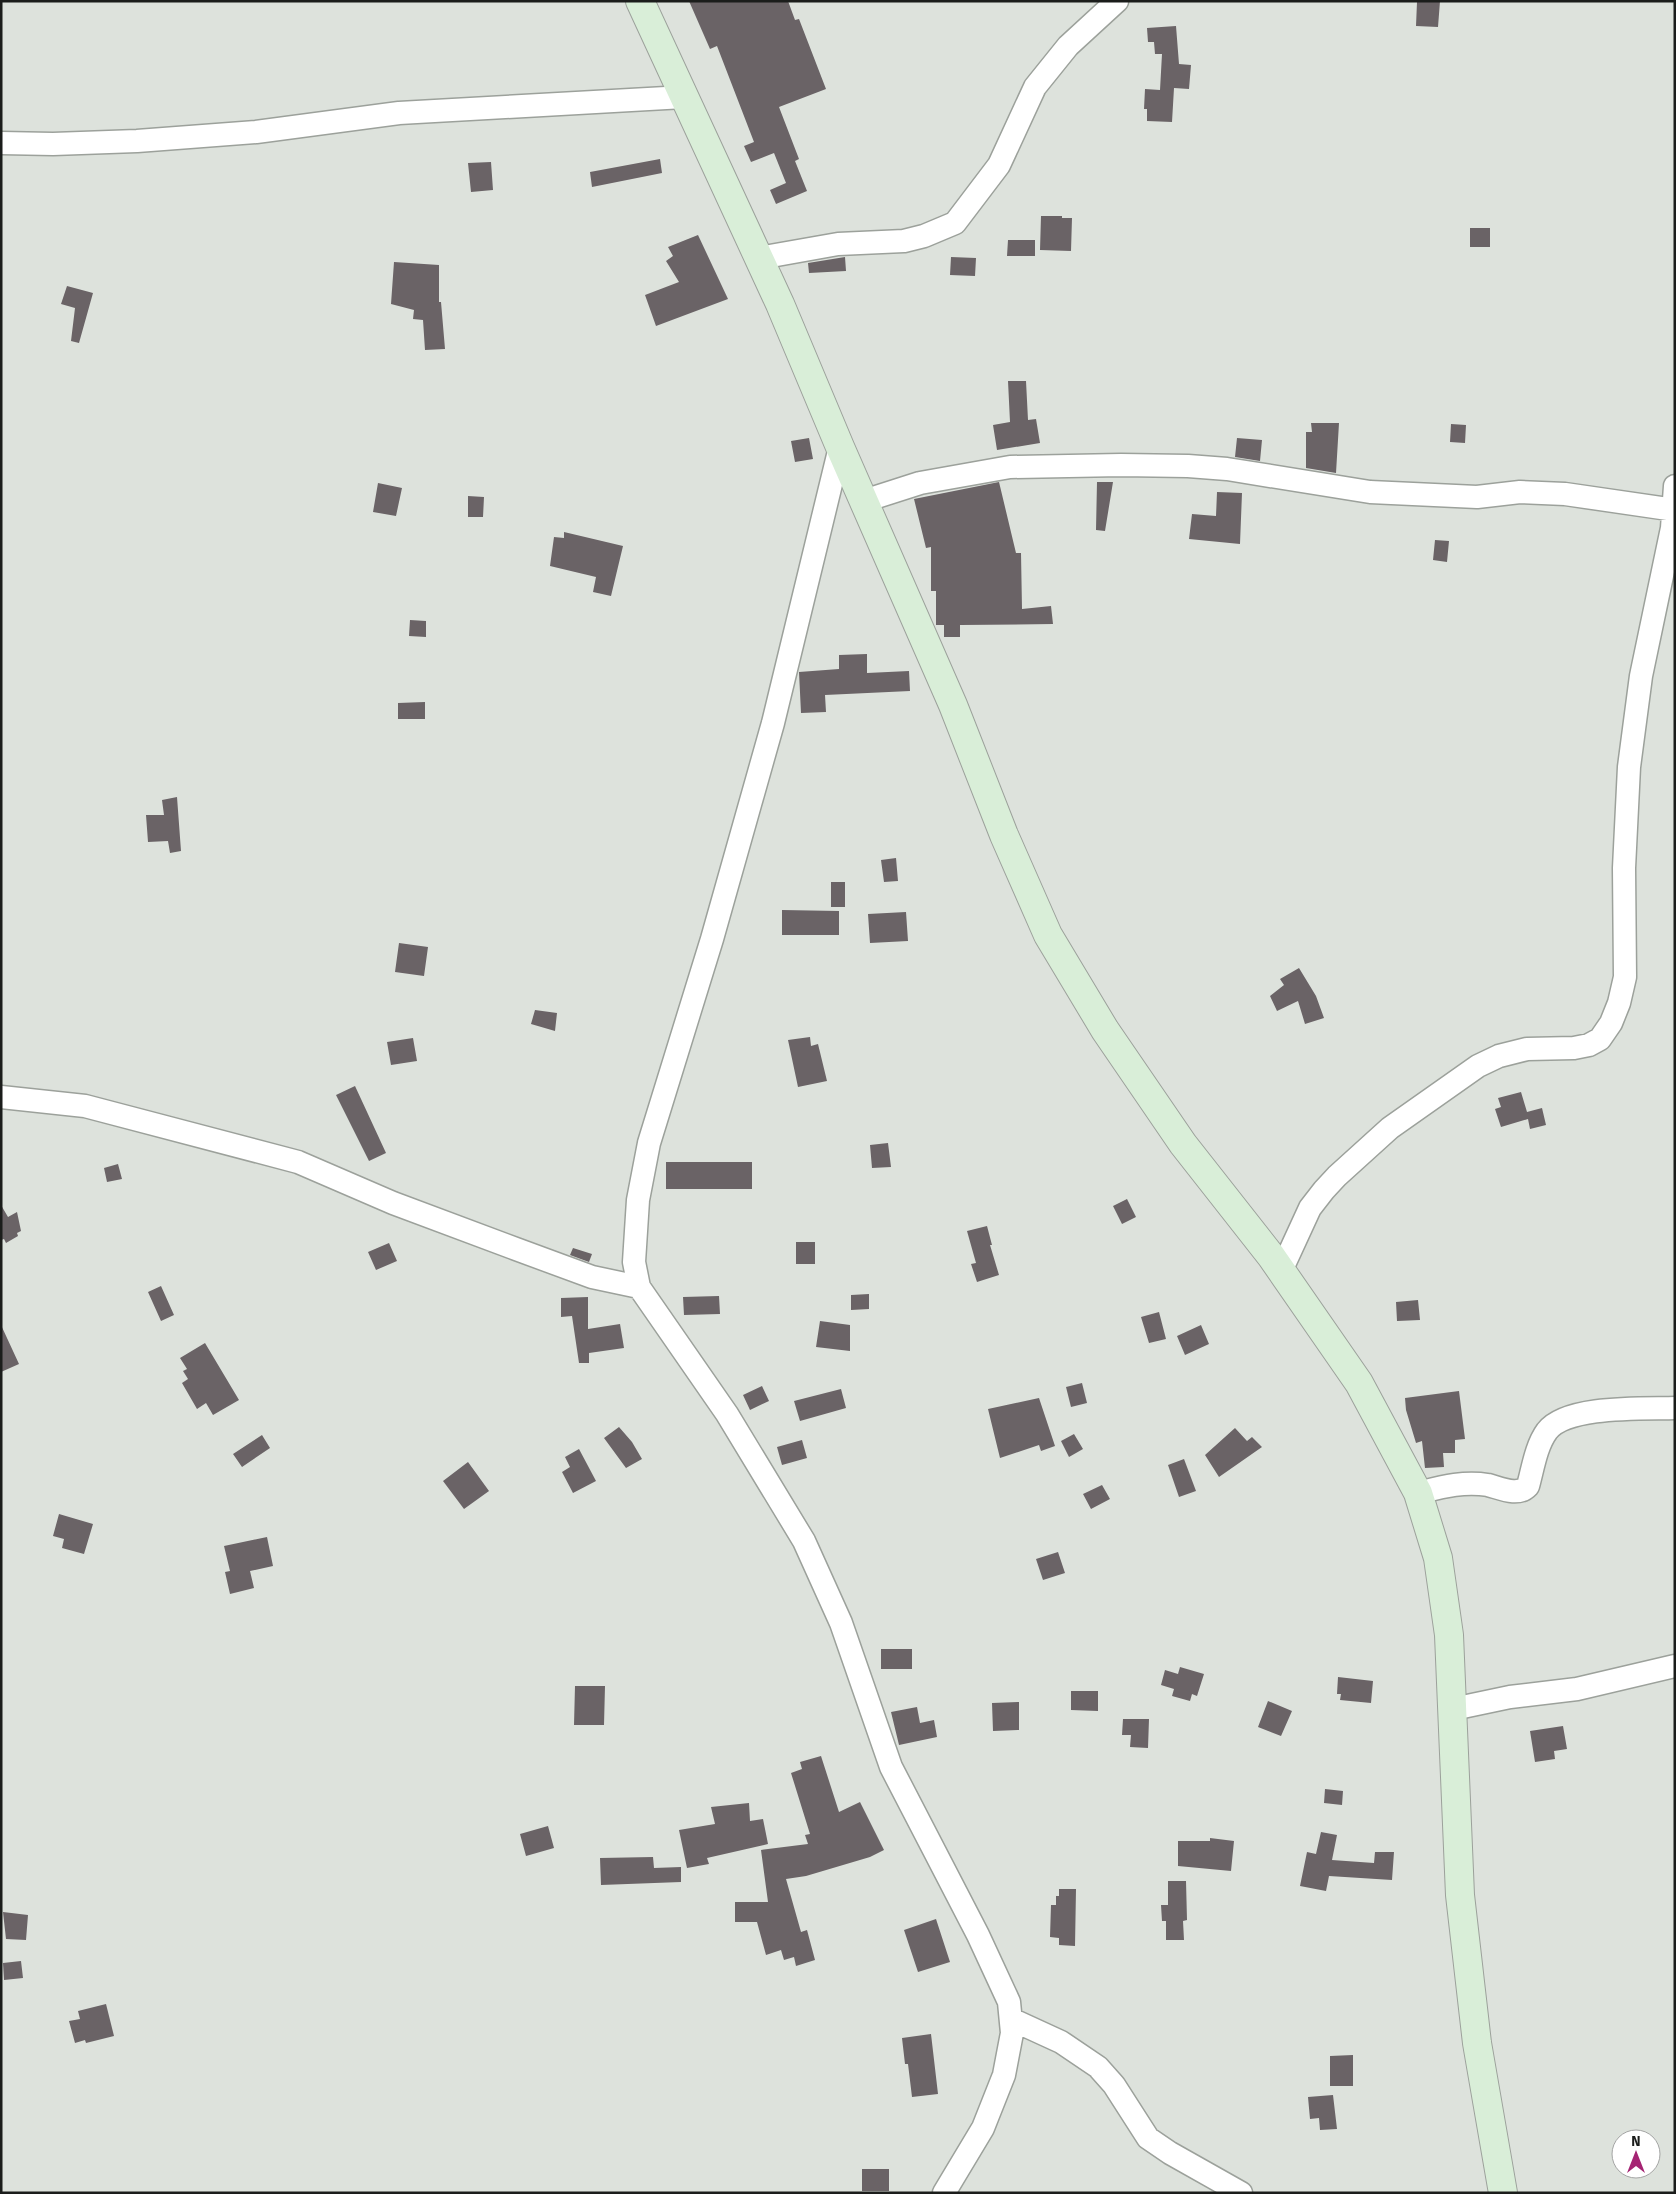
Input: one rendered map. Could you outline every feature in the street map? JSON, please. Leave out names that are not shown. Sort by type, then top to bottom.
[{"type":"street","points":[[640,1],[759,258],[953,705],[1004,835],[1048,935],[1104,1030],[1183,1144],[1281,1271],[1359,1383],[1418,1493],[1438,1558],[1449,1635],[1460,1894],[1477,2043],[1503,2193]]},
{"type":"street","points":[[759,258],[838,244],[904,241],[924,236],[955,223],[998,165],[1035,88],[1068,46],[1116,1]]},
{"type":"street","points":[[1,143],[53,144],[137,141],[256,132],[399,113],[684,97]]},
{"type":"street","points":[[840,447],[773,723],[712,939],[649,1142],[638,1200],[634,1262],[639,1287],[727,1414],[804,1541],[840,1623],[891,1768],[998,1975],[1009,2002],[1012,2033],[1004,2075],[984,2128],[944,2193]]},
{"type":"street","points":[[864,501],[920,483],[1010,467],[1120,465],[1188,466],[1227,469],[1370,492],[1477,497],[1520,492],[1565,494],[1674,510]]},
{"type":"street","points":[[1281,1271],[1310,1208],[1337,1176],[1390,1128],[1478,1066],[1499,1056],[1526,1049],[1574,1048],[1589,1045],[1600,1040],[1611,1023],[1619,1003],[1625,977],[1624,868],[1629,766],[1641,676],[1659,582],[1670,541],[1675,486]]},
{"type":"street","points":[[1,1097],[84,1106],[298,1162],[393,1203],[533,1256],[592,1277],[639,1287]]},
{"type":"street","points":[[1418,1493],[1462,1483],[1486,1485],[1519,1492],[1528,1486],[1544,1436],[1549,1428],[1565,1418],[1577,1414],[1612,1410],[1675,1408]]},
{"type":"street","points":[[1452,1709],[1510,1697],[1577,1689],[1675,1666]]},
{"type":"street","points":[[1011,2019],[1061,2042],[1098,2067],[1114,2085],[1148,2138],[1170,2153],[1241,2193]]},
{"type":"building","points":[[689,1],[788,1],[795,20],[799,19],[826,89],[779,107],[799,159],[795,161],[807,191],[776,204],[770,190],[786,183],[774,153],[751,162],[744,146],[754,142],[717,46],[710,49]]},
{"type":"building","points":[[1440,1],[1438,27],[1416,26],[1417,2]]},
{"type":"building","points":[[1176,26],[1179,64],[1191,65],[1189,89],[1174,88],[1172,122],[1147,121],[1147,109],[1144,109],[1145,89],[1160,90],[1162,54],[1155,54],[1154,42],[1148,42],[1147,28]]},
{"type":"building","points":[[660,159],[662,173],[592,187],[590,172]]},
{"type":"building","points":[[491,162],[493,190],[471,192],[468,163]]},
{"type":"building","points":[[1041,216],[1072,218],[1071,251],[1040,250]]},
{"type":"building","points":[[1470,228],[1490,228],[1490,247],[1470,247]]},
{"type":"building","points":[[698,235],[728,299],[656,326],[645,295],[679,282],[666,261],[673,256],[668,247]]},
{"type":"building","points":[[1008,240],[1035,240],[1035,256],[1007,256]]},
{"type":"building","points":[[845,257],[846,271],[809,273],[808,263]]},
{"type":"building","points":[[951,257],[976,258],[975,276],[950,275]]},
{"type":"building","points":[[394,262],[439,265],[439,302],[441,302],[445,349],[425,350],[423,320],[413,319],[414,310],[391,304]]},
{"type":"building","points":[[67,286],[93,293],[79,343],[71,341],[75,308],[61,304]]},
{"type":"building","points":[[1008,381],[1026,381],[1028,420],[1036,419],[1040,443],[997,450],[993,425],[1010,422]]},
{"type":"building","points":[[1311,423],[1339,423],[1336,473],[1306,468],[1306,432],[1312,432]]},
{"type":"building","points":[[1451,424],[1466,425],[1465,443],[1450,442]]},
{"type":"building","points":[[809,438],[813,459],[795,462],[791,441]]},
{"type":"building","points":[[1237,438],[1262,440],[1260,461],[1235,457]]},
{"type":"building","points":[[999,482],[1016,553],[1021,553],[1022,609],[1051,606],[1053,624],[960,625],[960,637],[944,637],[944,625],[936,625],[936,591],[931,591],[931,547],[926,548],[914,499]]},
{"type":"building","points":[[1097,482],[1113,482],[1105,531],[1096,530]]},
{"type":"building","points":[[378,483],[402,488],[396,516],[373,512]]},
{"type":"building","points":[[1217,492],[1242,493],[1240,544],[1189,539],[1192,514],[1216,516]]},
{"type":"building","points":[[468,496],[484,497],[483,517],[468,517]]},
{"type":"building","points":[[564,532],[623,546],[611,596],[593,592],[596,577],[550,566],[554,537],[564,538]]},
{"type":"building","points":[[1435,540],[1449,541],[1447,562],[1433,560]]},
{"type":"building","points":[[410,620],[426,621],[426,637],[409,636]]},
{"type":"building","points":[[867,654],[867,673],[909,671],[910,691],[825,695],[826,712],[801,713],[799,672],[839,669],[839,655]]},
{"type":"building","points":[[425,702],[425,719],[398,719],[398,703]]},
{"type":"building","points":[[177,797],[181,851],[170,853],[168,841],[148,842],[146,815],[164,815],[162,800]]},
{"type":"building","points":[[896,858],[898,881],[884,882],[881,860]]},
{"type":"building","points":[[831,882],[845,882],[845,907],[831,907]]},
{"type":"building","points":[[782,910],[839,911],[839,935],[782,935]]},
{"type":"building","points":[[906,912],[908,941],[870,943],[868,914]]},
{"type":"building","points":[[399,943],[428,947],[424,976],[395,972]]},
{"type":"building","points":[[1299,968],[1316,996],[1324,1018],[1305,1024],[1298,1001],[1277,1011],[1270,996],[1284,985],[1280,979]]},
{"type":"building","points":[[535,1010],[557,1013],[555,1031],[531,1024]]},
{"type":"building","points":[[810,1037],[811,1046],[818,1044],[827,1081],[798,1087],[788,1040]]},
{"type":"building","points":[[413,1038],[417,1061],[391,1065],[387,1042]]},
{"type":"building","points":[[355,1086],[386,1153],[369,1161],[336,1095]]},
{"type":"building","points":[[1521,1092],[1527,1112],[1542,1108],[1546,1125],[1530,1129],[1528,1119],[1501,1127],[1495,1109],[1501,1107],[1498,1098]]},
{"type":"building","points":[[888,1143],[891,1167],[872,1168],[870,1145]]},
{"type":"building","points":[[666,1162],[752,1162],[752,1189],[666,1189]]},
{"type":"building","points":[[118,1164],[122,1179],[107,1182],[104,1168]]},
{"type":"building","points":[[1127,1199],[1136,1217],[1122,1224],[1113,1206]]},
{"type":"building","points":[[1,1205],[8,1217],[17,1212],[21,1231],[17,1233],[18,1236],[6,1243],[4,1239],[1,1240]]},
{"type":"building","points":[[987,1226],[992,1245],[990,1245],[999,1275],[977,1282],[971,1264],[976,1263],[967,1231]]},
{"type":"building","points":[[796,1242],[815,1242],[815,1264],[796,1264]]},
{"type":"building","points":[[389,1243],[397,1261],[376,1270],[368,1252]]},
{"type":"building","points":[[573,1248],[592,1254],[589,1262],[570,1255]]},
{"type":"building","points":[[161,1286],[174,1315],[161,1321],[148,1292]]},
{"type":"building","points":[[869,1294],[869,1309],[851,1310],[851,1295]]},
{"type":"building","points":[[719,1296],[720,1314],[684,1315],[683,1297]]},
{"type":"building","points":[[588,1297],[588,1329],[620,1324],[624,1348],[589,1353],[589,1363],[579,1363],[572,1316],[561,1317],[561,1298]]},
{"type":"building","points":[[1418,1300],[1420,1320],[1397,1321],[1396,1302]]},
{"type":"building","points":[[1159,1312],[1166,1339],[1149,1343],[1141,1317]]},
{"type":"building","points":[[820,1321],[850,1325],[850,1351],[816,1347]]},
{"type":"building","points":[[1,1325],[19,1364],[1,1372]]},
{"type":"building","points":[[1201,1325],[1209,1344],[1185,1355],[1177,1336]]},
{"type":"building","points":[[205,1343],[239,1400],[213,1415],[206,1403],[197,1409],[182,1383],[188,1379],[183,1371],[187,1369],[180,1358]]},
{"type":"building","points":[[1082,1383],[1087,1403],[1071,1407],[1066,1387]]},
{"type":"building","points":[[762,1386],[769,1401],[750,1410],[743,1395]]},
{"type":"building","points":[[841,1389],[846,1408],[800,1421],[794,1401]]},
{"type":"building","points":[[1459,1391],[1465,1439],[1455,1440],[1455,1453],[1443,1453],[1444,1467],[1425,1468],[1422,1441],[1416,1443],[1406,1410],[1405,1398]]},
{"type":"building","points":[[1039,1398],[1055,1446],[1041,1451],[1039,1445],[1000,1458],[988,1409]]},
{"type":"building","points":[[619,1427],[632,1442],[642,1459],[626,1468],[604,1438]]},
{"type":"building","points":[[1235,1428],[1247,1441],[1252,1437],[1262,1447],[1219,1477],[1205,1455]]},
{"type":"building","points":[[1074,1434],[1083,1449],[1069,1457],[1061,1441]]},
{"type":"building","points":[[262,1435],[270,1448],[242,1467],[233,1454]]},
{"type":"building","points":[[802,1440],[807,1458],[782,1465],[777,1447]]},
{"type":"building","points":[[579,1449],[596,1481],[573,1493],[562,1472],[570,1467],[565,1457]]},
{"type":"building","points":[[1184,1459],[1196,1491],[1179,1497],[1168,1465]]},
{"type":"building","points":[[468,1462],[489,1491],[464,1509],[443,1481]]},
{"type":"building","points":[[1102,1485],[1110,1499],[1091,1509],[1083,1494]]},
{"type":"building","points":[[59,1514],[93,1524],[84,1554],[62,1548],[64,1539],[53,1536]]},
{"type":"building","points":[[267,1537],[273,1566],[250,1571],[254,1588],[230,1594],[225,1572],[230,1571],[224,1546]]},
{"type":"building","points":[[1058,1552],[1065,1573],[1043,1580],[1036,1559]]},
{"type":"building","points":[[881,1649],[912,1649],[912,1669],[881,1669]]},
{"type":"building","points":[[1180,1667],[1204,1674],[1197,1696],[1192,1694],[1190,1701],[1172,1696],[1174,1689],[1161,1685],[1165,1670],[1178,1674]]},
{"type":"building","points":[[1338,1677],[1373,1681],[1371,1703],[1340,1700],[1341,1694],[1337,1694]]},
{"type":"building","points":[[575,1686],[605,1686],[604,1725],[574,1725]]},
{"type":"building","points":[[1071,1691],[1098,1691],[1098,1711],[1071,1710]]},
{"type":"building","points":[[1268,1701],[1292,1711],[1281,1736],[1258,1727]]},
{"type":"building","points":[[1019,1702],[1019,1730],[993,1731],[992,1703]]},
{"type":"building","points":[[917,1707],[920,1723],[934,1720],[937,1737],[899,1745],[891,1712]]},
{"type":"building","points":[[1123,1719],[1149,1719],[1148,1748],[1130,1747],[1131,1735],[1122,1735]]},
{"type":"building","points":[[1563,1726],[1567,1749],[1554,1751],[1555,1759],[1535,1762],[1530,1731]]},
{"type":"building","points":[[821,1756],[839,1812],[860,1802],[884,1850],[870,1857],[806,1876],[786,1879],[801,1932],[807,1930],[815,1960],[796,1966],[794,1957],[784,1960],[781,1950],[766,1955],[757,1922],[735,1922],[735,1902],[768,1902],[761,1850],[808,1844],[805,1835],[810,1834],[791,1773],[802,1769],[800,1762]]},
{"type":"building","points":[[1325,1789],[1343,1791],[1342,1805],[1324,1803]]},
{"type":"building","points":[[749,1803],[750,1821],[763,1819],[768,1844],[707,1858],[709,1864],[687,1868],[679,1830],[715,1824],[711,1807]]},
{"type":"building","points":[[548,1826],[554,1848],[526,1856],[520,1834]]},
{"type":"building","points":[[1321,1832],[1337,1835],[1332,1860],[1374,1863],[1375,1852],[1394,1852],[1392,1880],[1329,1876],[1326,1891],[1300,1886],[1307,1852],[1316,1854]]},
{"type":"building","points":[[1210,1838],[1234,1841],[1231,1871],[1178,1866],[1178,1841],[1210,1841]]},
{"type":"building","points":[[653,1857],[654,1868],[681,1867],[681,1882],[601,1885],[600,1858]]},
{"type":"building","points":[[1168,1881],[1186,1881],[1187,1920],[1183,1921],[1184,1940],[1166,1940],[1166,1921],[1162,1921],[1161,1905],[1168,1905]]},
{"type":"building","points":[[1059,1889],[1076,1889],[1075,1946],[1059,1945],[1059,1938],[1050,1937],[1051,1905],[1056,1905],[1056,1896],[1059,1896]]},
{"type":"building","points":[[3,1912],[28,1915],[26,1940],[6,1939]]},
{"type":"building","points":[[936,1919],[950,1962],[918,1972],[904,1930]]},
{"type":"building","points":[[21,1961],[23,1978],[4,1980],[3,1963]]},
{"type":"building","points":[[106,2004],[114,2036],[86,2043],[85,2040],[75,2043],[69,2021],[80,2019],[78,2011]]},
{"type":"building","points":[[931,2034],[938,2094],[912,2097],[908,2064],[905,2064],[902,2038]]},
{"type":"building","points":[[1353,2055],[1353,2086],[1330,2086],[1330,2056]]},
{"type":"building","points":[[1333,2095],[1337,2129],[1320,2130],[1319,2118],[1310,2119],[1308,2097]]},
{"type":"building","points":[[862,2169],[889,2169],[889,2191],[862,2191]]}]
